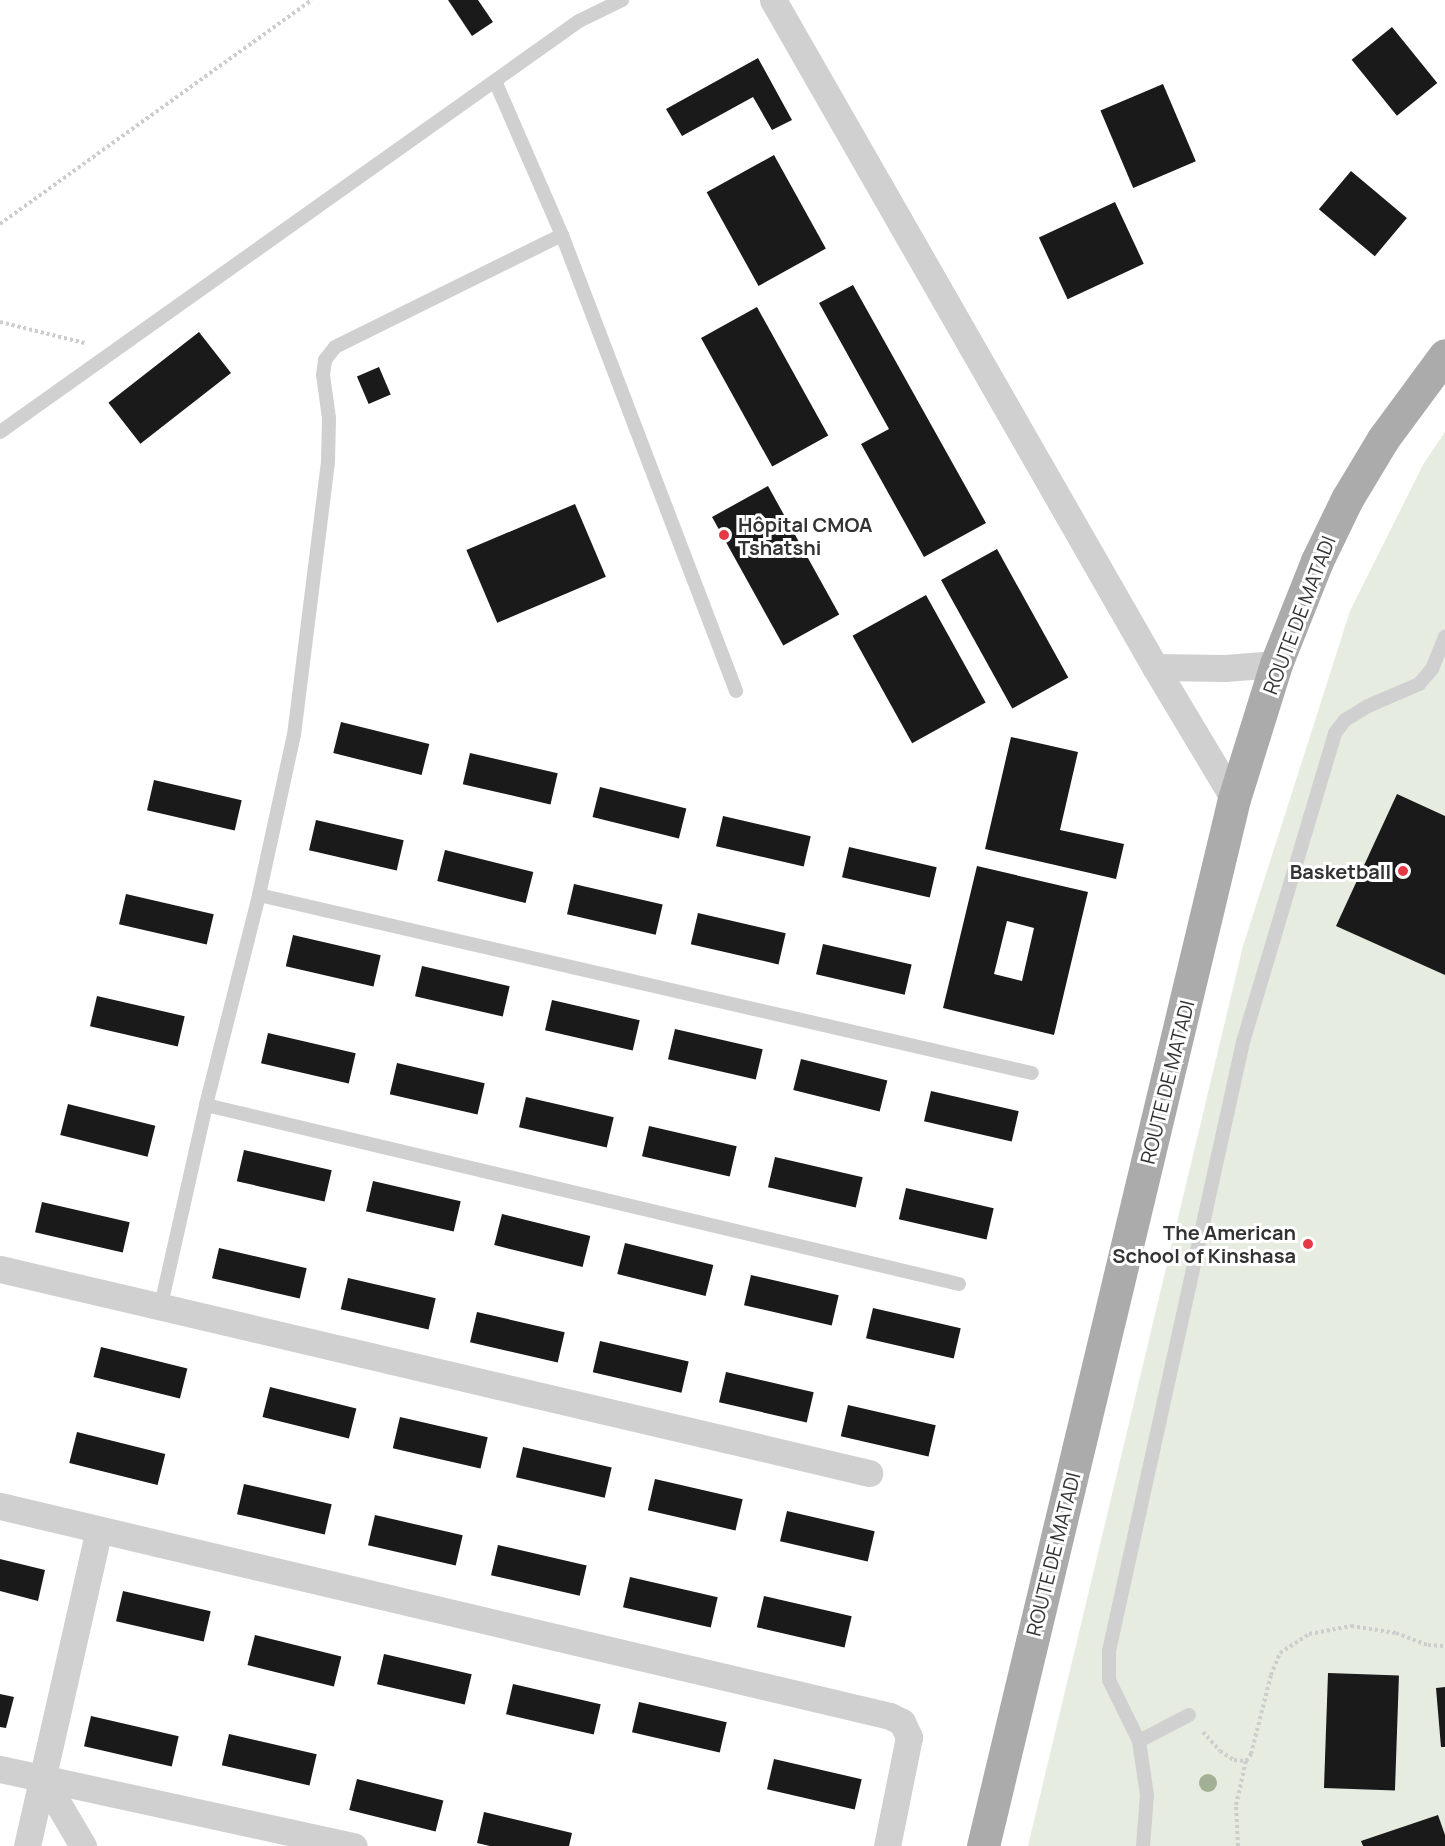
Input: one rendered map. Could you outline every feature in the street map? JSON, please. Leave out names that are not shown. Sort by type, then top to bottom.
[{"type":"main road","name":"ROUTE DE MATADI","points":[[983,1846],[1234,799],[1276,664],[1317,561],[1347,499],[1383,439],[1445,355]]},
{"type":"street","points":[[773,0],[1155,667],[1234,799]]},
{"type":"street","points":[[1155,667],[1225,668],[1276,664]]},
{"type":"street","points":[[0,1269],[869,1473]]},
{"type":"street","points":[[0,1506],[890,1716],[902,1722],[909,1737],[887,1846]]},
{"type":"street","points":[[27,1846],[99,1530]]},
{"type":"street","points":[[0,1769],[298,1840],[354,1846]]},
{"type":"street","points":[[43,1778],[83,1846]]},
{"type":"lane","points":[[0,432],[579,21],[622,0]]},
{"type":"lane","points":[[495,81],[562,235],[736,691]]},
{"type":"lane","points":[[161,1305],[206,1105],[259,895],[294,735],[327,474],[329,418],[323,375],[325,360],[335,347],[562,235]]},
{"type":"lane","points":[[1143,1846],[1147,1795],[1139,1741],[1109,1680],[1109,1651],[1244,1042],[1335,734],[1346,720],[1361,711],[1419,684],[1432,669],[1445,636]]},
{"type":"lane","points":[[259,895],[1032,1073]]},
{"type":"lane","points":[[206,1105],[959,1284]]},
{"type":"lane","points":[[1139,1741],[1189,1715]]},
{"type":"path","points":[[0,224],[312,0]]},
{"type":"path","points":[[0,322],[117,351]]},
{"type":"path","points":[[1238,1846],[1236,1805],[1246,1761],[1251,1754],[1271,1675],[1280,1653],[1309,1634],[1351,1626],[1396,1633],[1428,1644],[1445,1646]]},
{"type":"path","points":[[1189,1715],[1220,1751],[1234,1760],[1246,1761]]},
{"type":"shaded area","name":"The American School of Kinshasa","points":[[1445,432],[1445,1846],[1028,1846],[1243,946],[1350,611],[1424,463]]},
{"type":"building","points":[[448,0],[478,0],[493,22],[472,36]]},
{"type":"building","points":[[1392,27],[1437,83],[1397,116],[1352,60]]},
{"type":"building","points":[[758,58],[792,120],[772,130],[753,97],[682,136],[666,109]]},
{"type":"building","points":[[1163,84],[1196,161],[1133,188],[1100,111]]},
{"type":"building","points":[[774,155],[826,249],[759,286],[707,192]]},
{"type":"building","points":[[1351,171],[1407,218],[1375,256],[1319,209]]},
{"type":"building","points":[[1115,202],[1144,264],[1068,299],[1039,237]]},
{"type":"building","points":[[853,285],[986,523],[924,557],[861,444],[889,429],[819,303]]},
{"type":"building","points":[[757,307],[828,436],[772,467],[701,338]]},
{"type":"building","points":[[199,332],[231,373],[140,444],[108,403]]},
{"type":"building","points":[[379,367],[391,395],[369,404],[357,376]]},
{"type":"building","points":[[768,486],[839,615],[783,646],[712,517]]},
{"type":"building","points":[[575,504],[606,577],[497,623],[466,550]]},
{"type":"building","points":[[997,549],[1068,678],[1012,709],[941,580]]},
{"type":"building","points":[[926,595],[986,703],[912,743],[853,636]]},
{"type":"building","points":[[341,722],[429,744],[422,775],[333,753]]},
{"type":"building","points":[[1011,737],[1078,752],[1060,830],[1124,844],[1116,879],[985,849]]},
{"type":"building","points":[[470,753],[558,773],[550,804],[463,784]]},
{"type":"building","points":[[154,780],[242,800],[235,830],[147,810]]},
{"type":"building","points":[[600,787],[686,809],[679,839],[593,817]]},
{"type":"building","name":"Basketball","points":[[1397,794],[1445,816],[1445,975],[1336,926]]},
{"type":"building","points":[[723,816],[811,836],[804,866],[716,846]]},
{"type":"building","points":[[316,820],[404,840],[397,870],[309,850]]},
{"type":"building","points":[[849,847],[937,867],[930,897],[842,877]]},
{"type":"building","points":[[445,850],[533,872],[526,903],[437,881]]},
{"type":"building","points":[[977,866],[1088,892],[1054,1035],[943,1008]],"holes":[[[1007,921],[1034,928],[1022,981],[994,974]]]},
{"type":"building","points":[[574,884],[663,904],[656,935],[567,914]]},
{"type":"building","points":[[126,894],[214,914],[207,944],[119,924]]},
{"type":"building","points":[[698,913],[786,933],[778,964],[691,944]]},
{"type":"building","points":[[293,935],[381,955],[373,986],[286,966]]},
{"type":"building","points":[[823,944],[912,964],[905,995],[816,974]]},
{"type":"building","points":[[422,966],[510,986],[503,1016],[415,996]]},
{"type":"building","points":[[97,996],[185,1016],[178,1046],[90,1026]]},
{"type":"building","points":[[552,1000],[640,1020],[633,1050],[545,1030]]},
{"type":"building","points":[[675,1029],[763,1049],[756,1079],[668,1059]]},
{"type":"building","points":[[268,1033],[356,1053],[349,1083],[261,1063]]},
{"type":"building","points":[[801,1059],[887,1081],[880,1112],[793,1090]]},
{"type":"building","points":[[397,1063],[485,1083],[477,1114],[390,1094]]},
{"type":"building","points":[[931,1091],[1019,1111],[1012,1141],[924,1121]]},
{"type":"building","points":[[526,1097],[614,1117],[607,1147],[519,1127]]},
{"type":"building","points":[[68,1104],[155,1126],[148,1157],[60,1135]]},
{"type":"building","points":[[649,1126],[737,1146],[730,1176],[642,1156]]},
{"type":"building","points":[[244,1150],[332,1170],[324,1201],[237,1181]]},
{"type":"building","points":[[775,1157],[863,1177],[856,1207],[768,1187]]},
{"type":"building","points":[[373,1181],[461,1201],[454,1231],[366,1211]]},
{"type":"building","points":[[906,1188],[994,1208],[986,1239],[899,1219]]},
{"type":"building","points":[[42,1202],[130,1222],[123,1252],[35,1232]]},
{"type":"building","points":[[502,1214],[590,1236],[583,1267],[494,1245]]},
{"type":"building","points":[[625,1243],[713,1265],[706,1296],[617,1274]]},
{"type":"building","points":[[219,1248],[307,1268],[300,1298],[212,1278]]},
{"type":"building","points":[[751,1275],[839,1295],[832,1325],[744,1305]]},
{"type":"building","points":[[348,1278],[436,1298],[428,1329],[341,1309]]},
{"type":"building","points":[[873,1308],[961,1328],[954,1358],[866,1338]]},
{"type":"building","points":[[477,1312],[565,1332],[558,1362],[470,1342]]},
{"type":"building","points":[[600,1341],[689,1361],[681,1393],[593,1372]]},
{"type":"building","points":[[101,1347],[187,1369],[180,1399],[94,1377]]},
{"type":"building","points":[[726,1372],[814,1392],[807,1422],[719,1402]]},
{"type":"building","points":[[270,1387],[356,1409],[349,1439],[263,1417]]},
{"type":"building","points":[[848,1405],[936,1425],[928,1456],[841,1436]]},
{"type":"building","points":[[400,1417],[488,1437],[480,1468],[393,1448]]},
{"type":"building","points":[[77,1432],[165,1454],[158,1485],[69,1463]]},
{"type":"building","points":[[523,1447],[612,1467],[605,1498],[516,1477]]},
{"type":"building","points":[[655,1479],[743,1499],[735,1530],[648,1510]]},
{"type":"building","points":[[244,1484],[332,1504],[325,1534],[237,1514]]},
{"type":"building","points":[[787,1511],[875,1531],[868,1561],[780,1541]]},
{"type":"building","points":[[375,1515],[463,1535],[456,1565],[368,1545]]},
{"type":"building","points":[[498,1545],[587,1565],[580,1596],[491,1575]]},
{"type":"building","points":[[0,1559],[45,1570],[38,1601],[0,1591]]},
{"type":"building","points":[[630,1577],[718,1597],[711,1627],[623,1607]]},
{"type":"building","points":[[123,1591],[211,1611],[204,1641],[116,1621]]},
{"type":"building","points":[[764,1596],[852,1616],[844,1647],[757,1627]]},
{"type":"building","points":[[255,1635],[341,1657],[334,1687],[248,1665]]},
{"type":"building","points":[[384,1654],[472,1674],[465,1704],[377,1684]]},
{"type":"building","points":[[1328,1673],[1399,1675],[1395,1790],[1324,1788]]},
{"type":"building","points":[[513,1684],[601,1704],[594,1734],[506,1714]]},
{"type":"building","points":[[1445,1687],[1445,1747],[1441,1747],[1436,1688]]},
{"type":"building","points":[[0,1694],[14,1697],[6,1728],[0,1727]]},
{"type":"building","points":[[639,1702],[727,1722],[720,1752],[632,1732]]},
{"type":"building","points":[[91,1716],[179,1736],[172,1766],[84,1746]]},
{"type":"building","points":[[229,1734],[317,1754],[309,1785],[222,1765]]},
{"type":"building","points":[[774,1759],[862,1779],[855,1809],[767,1789]]},
{"type":"building","points":[[357,1779],[443,1801],[436,1832],[349,1810]]},
{"type":"building","points":[[484,1812],[572,1833],[569,1846],[490,1846],[477,1843]]},
{"type":"building","points":[[1438,1815],[1445,1835],[1445,1846],[1363,1846],[1361,1841]]},
{"type":"place","name":"Hôpital CMOA Tshatshi","points":[[724,535]]},
{"type":"place","name":"Basketball","points":[[1403,871]]},
{"type":"place","name":"The American School of Kinshasa","points":[[1308,1244]]}]
